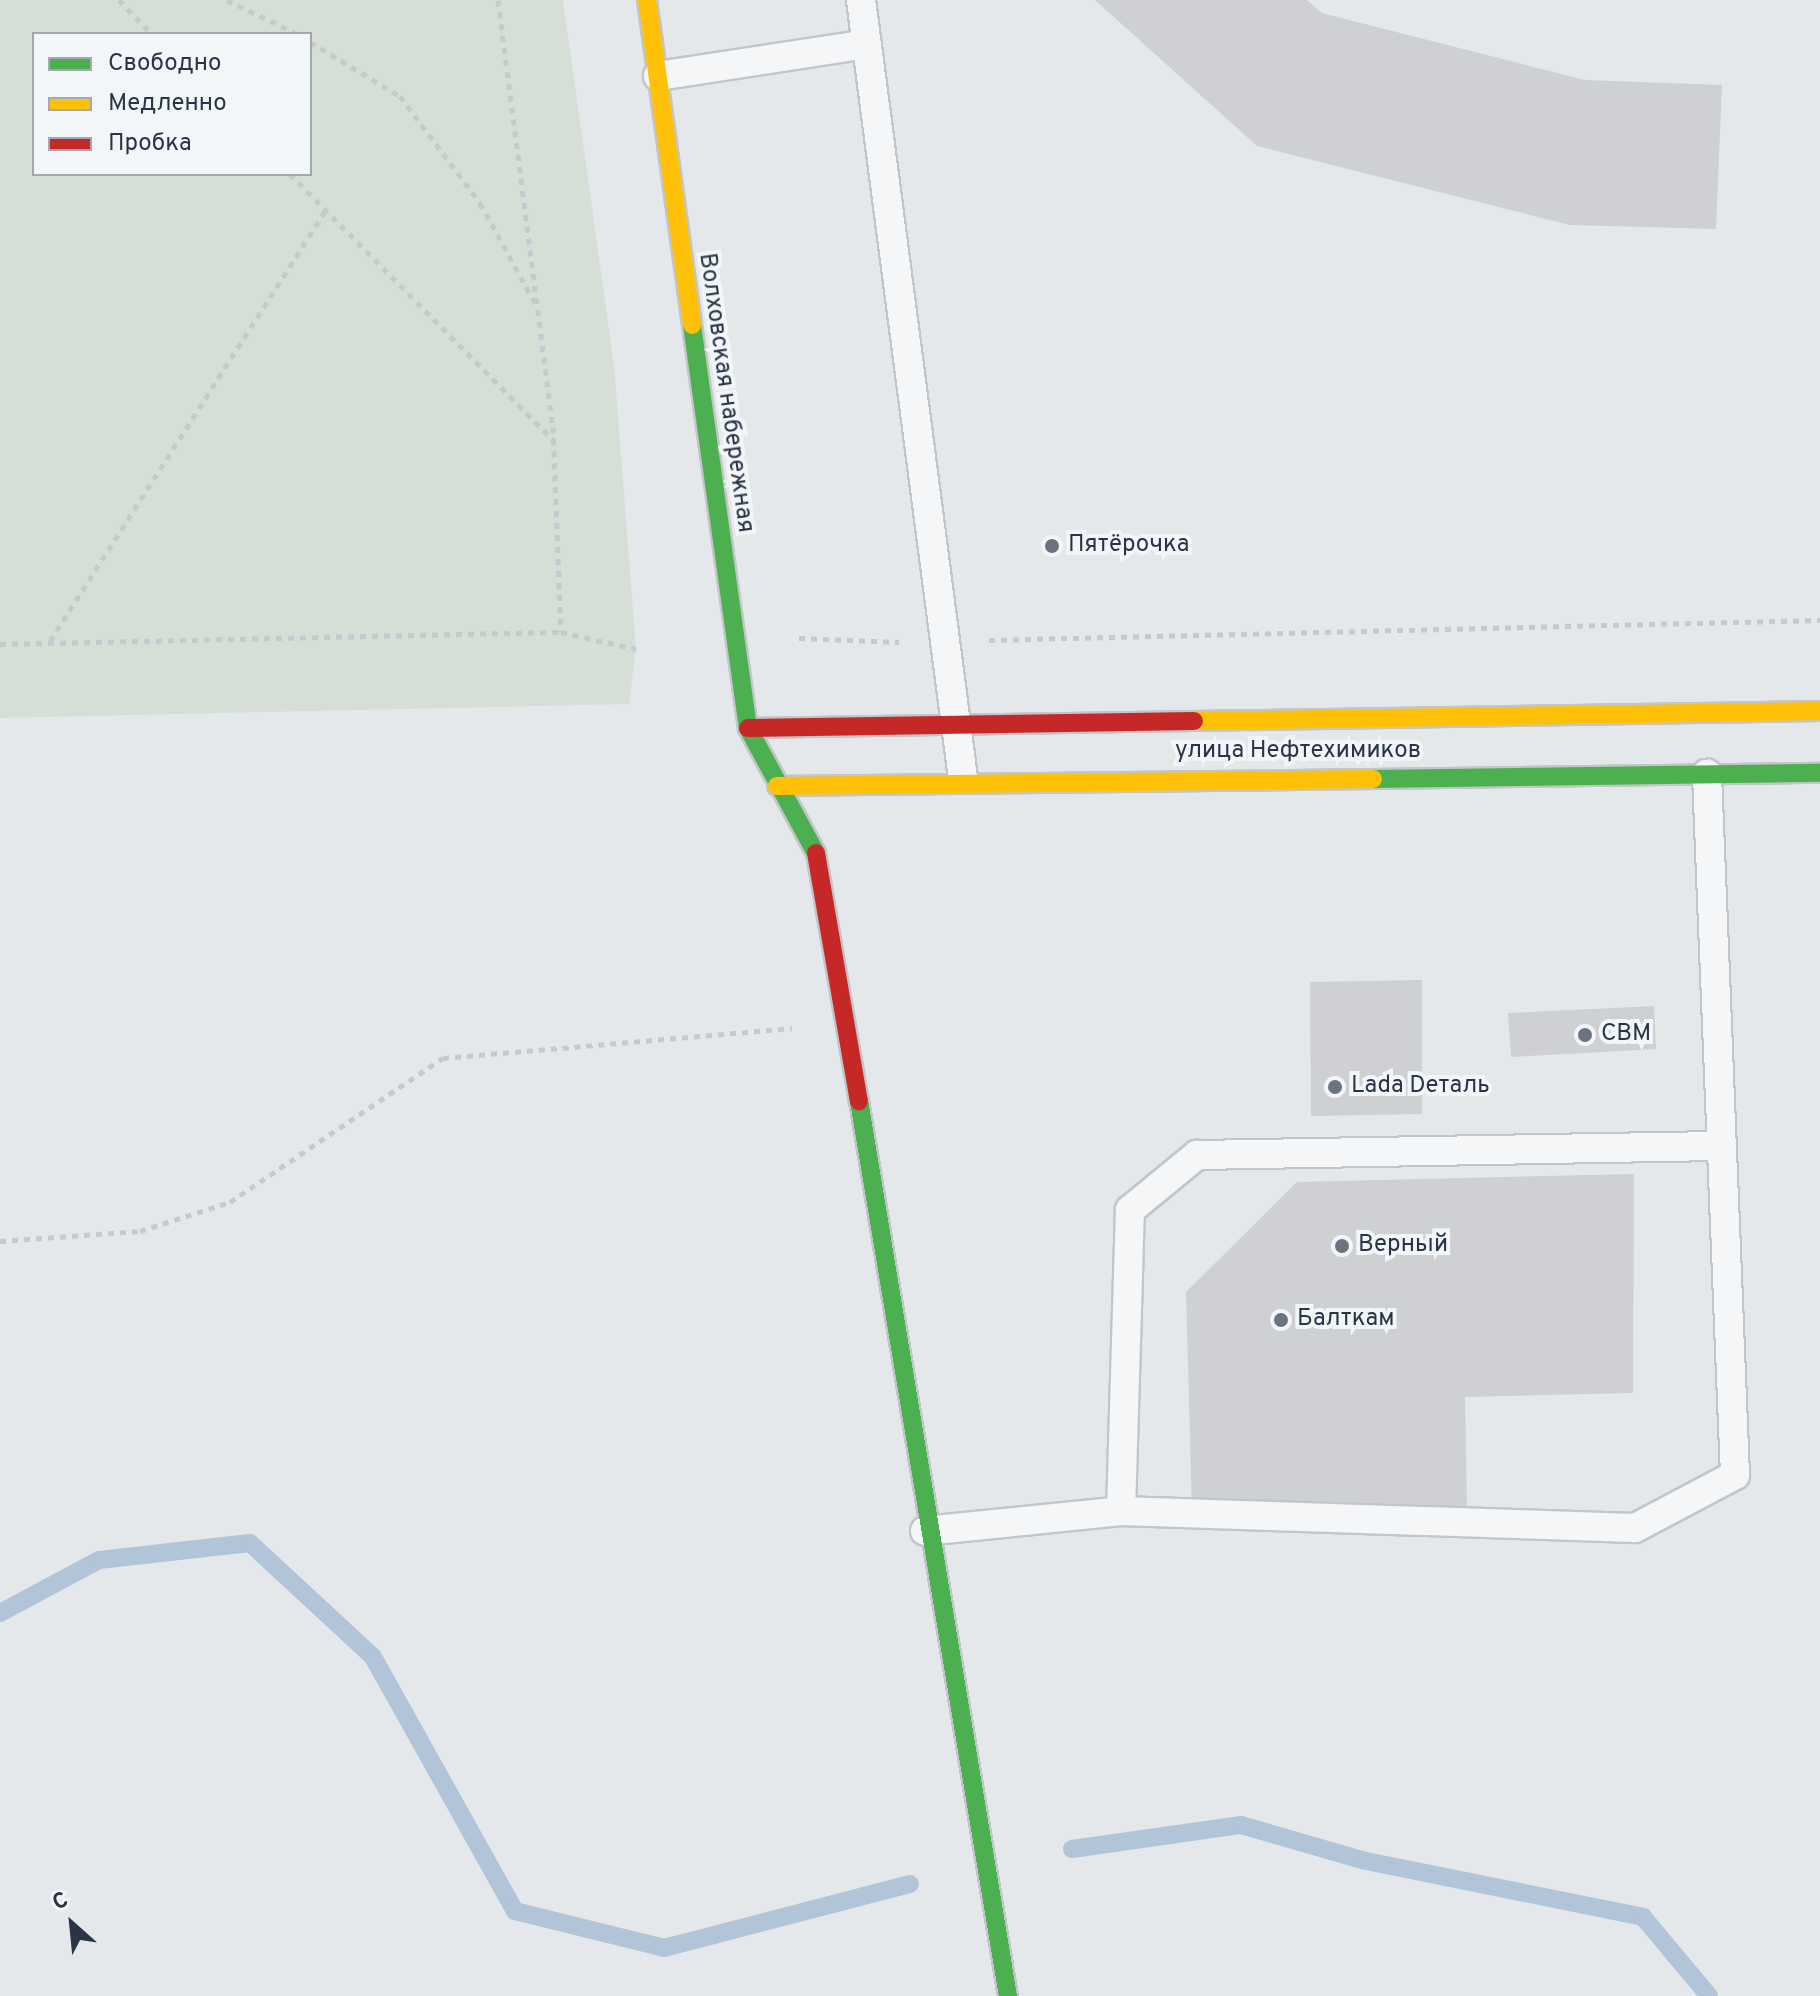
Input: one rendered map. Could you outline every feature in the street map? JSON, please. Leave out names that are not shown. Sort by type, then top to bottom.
[{"type":"street","name":"Волховская набережная","points":[[647,0],[748,728],[818,857],[840,1024],[925,1531],[1008,1996]]},
{"type":"street","points":[[748,728],[1820,711]]},
{"type":"street","name":"улица Нефтехимиков","points":[[777,786],[963,778],[1820,773]]},
{"type":"lane","points":[[861,0],[963,778]]},
{"type":"lane","points":[[658,76],[867,44]]},
{"type":"lane","points":[[925,1531],[1121,1511],[1635,1528],[1735,1475],[1707,774]]},
{"type":"lane","points":[[1121,1511],[1130,1210],[1197,1155],[1720,1146]]},
{"type":"path","points":[[119,0],[150,32]]},
{"type":"path","points":[[227,0],[293,32]]},
{"type":"path","points":[[498,0],[553,440],[561,632]]},
{"type":"path","points":[[312,43],[400,96],[480,203],[537,307]]},
{"type":"path","points":[[292,176],[553,440]]},
{"type":"path","points":[[49,642],[326,210]]},
{"type":"path","points":[[799,638],[946,641],[1820,620]]},
{"type":"path","points":[[0,644],[561,632],[636,649]]},
{"type":"path","points":[[0,1241],[140,1231],[230,1202],[443,1058],[840,1024]]},
{"type":"shaded area","points":[[0,0],[563,0],[614,365],[636,649],[629,704],[0,718]]},
{"type":"building","points":[[1095,0],[1307,0],[1322,13],[1585,80],[1722,85],[1716,229],[1570,225],[1257,146]]},
{"type":"building","points":[[1422,980],[1422,1114],[1311,1116],[1310,982]]},
{"type":"building","points":[[1654,1006],[1656,1049],[1511,1057],[1508,1013]]},
{"type":"building","points":[[1634,1174],[1633,1393],[1465,1397],[1467,1510],[1192,1512],[1186,1292],[1297,1182]]},
{"type":"waterway","points":[[0,1613],[99,1560],[250,1543],[373,1657],[515,1911],[664,1948],[910,1884]]},
{"type":"waterway","points":[[1072,1849],[1241,1825],[1366,1861],[1643,1917],[1709,1996]]},
{"type":"traffic: fast","points":[[692,325],[748,728],[816,853]]},
{"type":"traffic: fast","points":[[1373,779],[1820,773]]},
{"type":"traffic: fast","points":[[859,1101],[1008,1996]]},
{"type":"traffic: slow","points":[[647,0],[692,325]]},
{"type":"traffic: slow","points":[[1194,721],[1820,711]]},
{"type":"traffic: slow","points":[[777,786],[1373,779]]},
{"type":"traffic: jam","points":[[748,728],[1194,721]]},
{"type":"traffic: jam","points":[[816,853],[859,1101]]},
{"type":"place","name":"Пятёрочка","points":[[1052,546]]},
{"type":"place","name":"СВМ","points":[[1585,1035]]},
{"type":"place","name":"Lada Dеталь","points":[[1335,1087]]},
{"type":"place","name":"Верный","points":[[1342,1246]]},
{"type":"place","name":"Балткам","points":[[1281,1320]]}]
